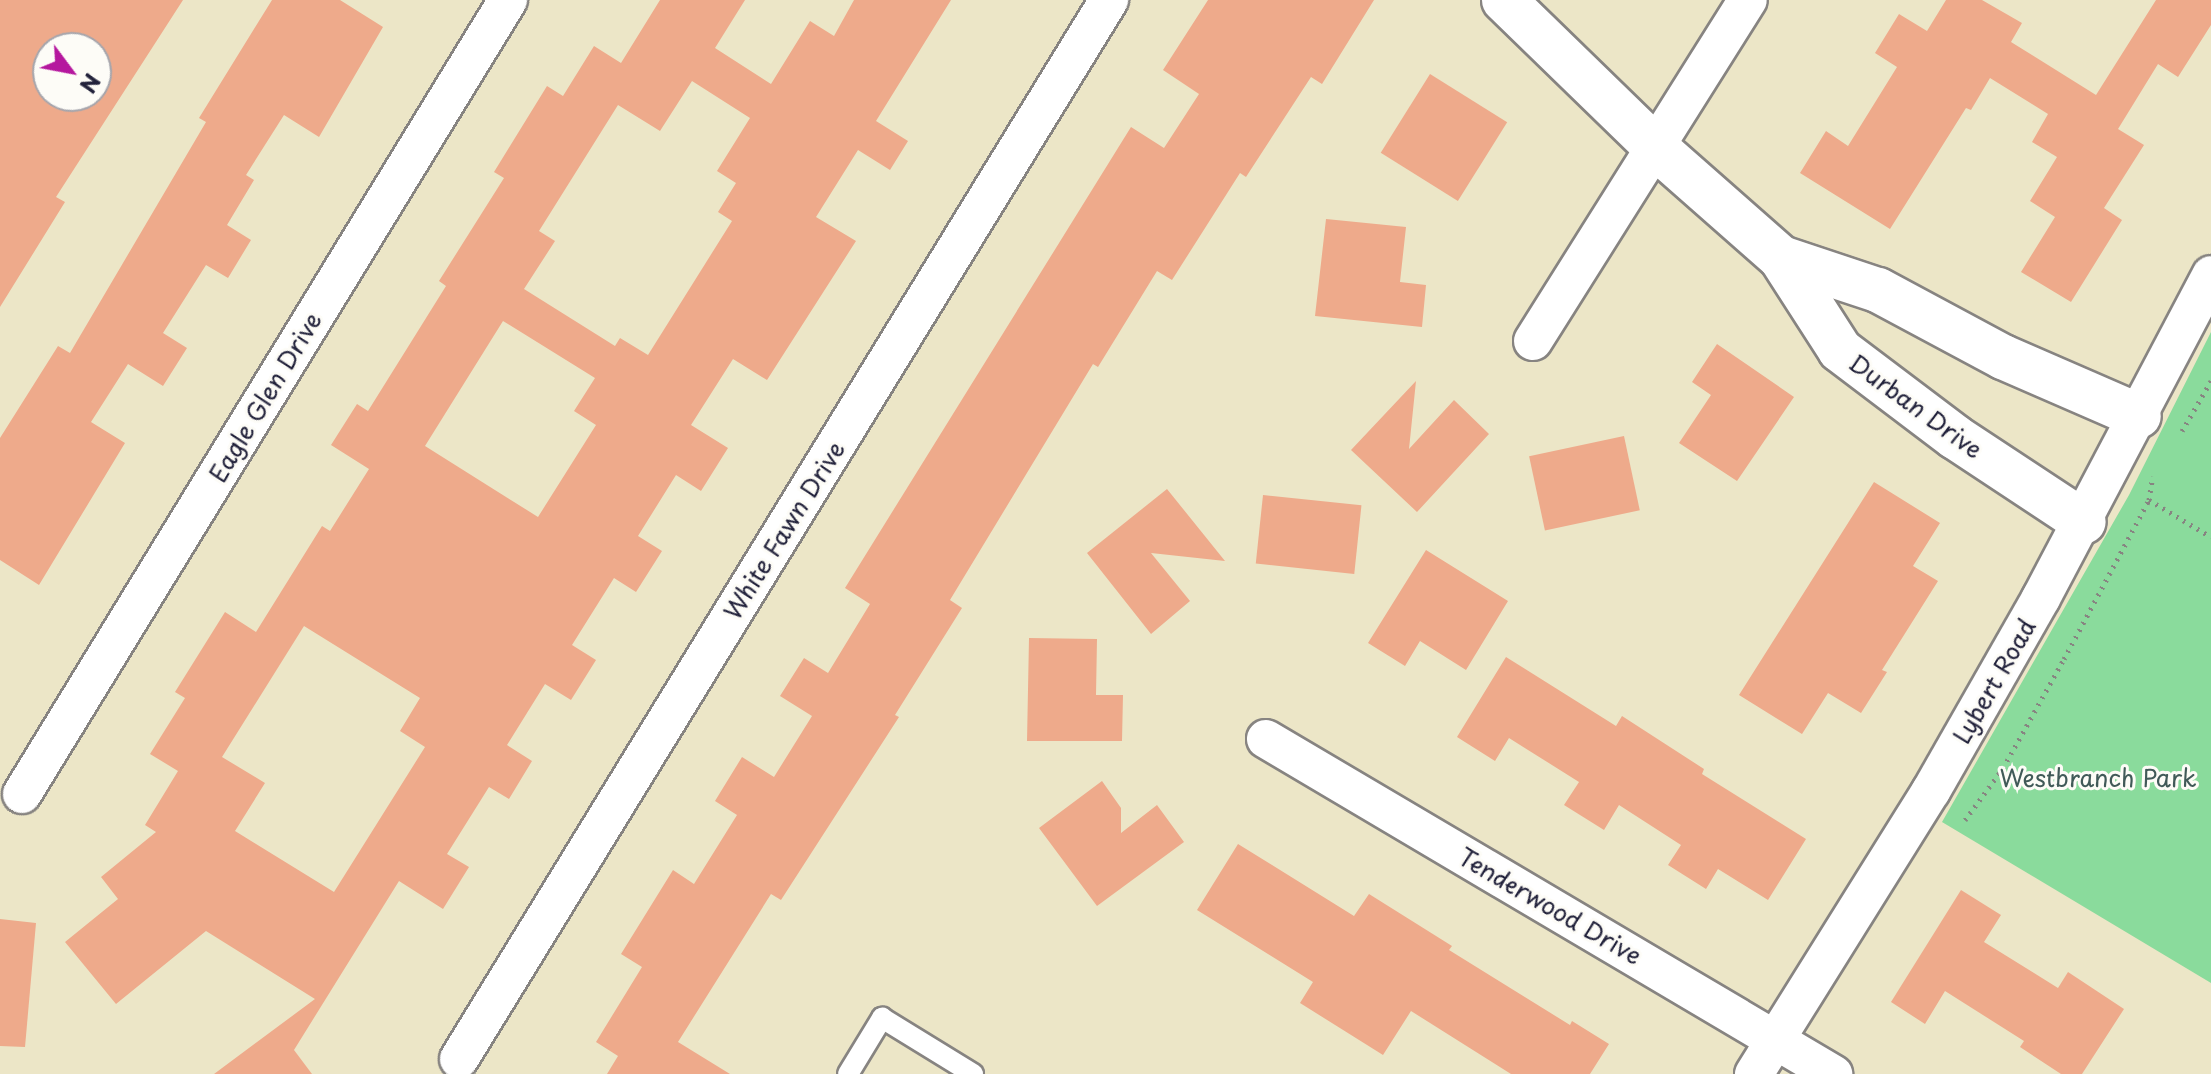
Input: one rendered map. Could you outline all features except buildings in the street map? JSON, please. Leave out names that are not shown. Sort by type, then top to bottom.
[{"type":"street","name":"Eagle Glen Drive","points":[[22,794],[508,0]]},
{"type":"street","name":"White Fawn Drive","points":[[459,1059],[1109,0]]},
{"type":"street","name":"Durban Drive","points":[[1504,0],[1655,147],[1781,258],[1840,350],[1955,437],[2084,522]]},
{"type":"street","points":[[1533,341],[1748,0]]},
{"type":"street","name":"Durban Drive","points":[[1781,258],[1878,290],[2003,357],[2139,416]]},
{"type":"street","name":"Lybert Road","points":[[1754,1074],[1931,791],[2084,522],[2211,275]]},
{"type":"street","name":"Tenderwood Drive","points":[[1266,739],[1833,1074]]},
{"type":"lane","points":[[848,1074],[882,1018],[973,1074]]},
{"type":"path","points":[[2149,500],[2211,537]]},
{"type":"green space","name":"Westbranch Park","points":[[2211,332],[2211,983],[1942,822],[2129,495]]}]
